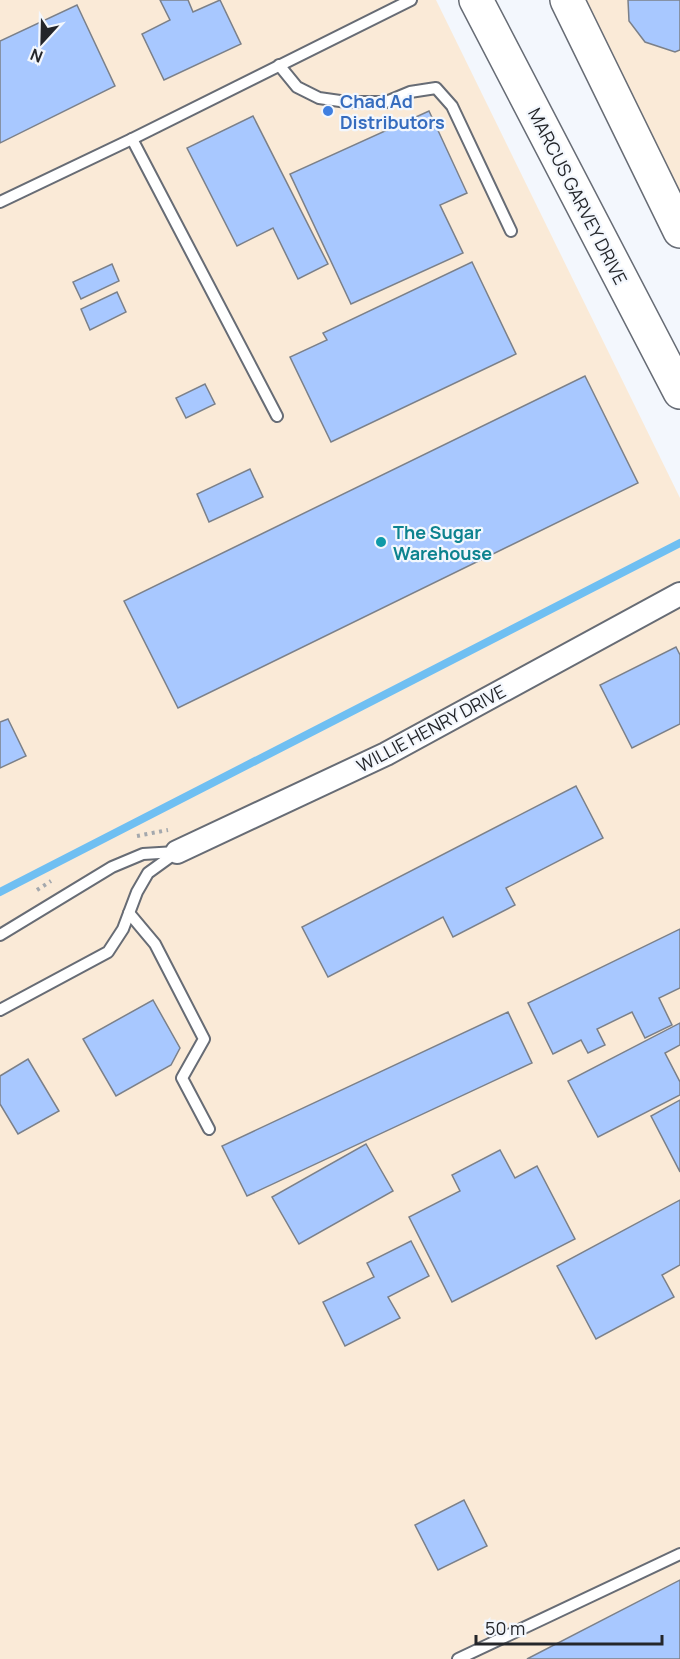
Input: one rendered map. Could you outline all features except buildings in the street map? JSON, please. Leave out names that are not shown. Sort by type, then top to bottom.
[{"type":"highway","name":"MARCUS GARVEY DRIVE","points":[[476,0],[680,392]]},
{"type":"highway","points":[[567,0],[680,231]]},
{"type":"street","name":"WILLIE HENRY DRIVE","points":[[177,852],[386,754],[680,594]]},
{"type":"lane","points":[[0,202],[411,0]]},
{"type":"lane","points":[[279,66],[297,87],[319,98],[348,102],[386,102],[410,92],[436,88],[452,106],[511,231]]},
{"type":"lane","points":[[132,139],[277,416]]},
{"type":"lane","points":[[0,1010],[108,952],[123,929],[148,873],[177,852]]},
{"type":"lane","points":[[0,935],[112,867],[143,854],[177,852]]},
{"type":"lane","points":[[129,913],[155,944],[204,1039],[182,1078],[209,1129]]},
{"type":"lane","points":[[458,1659],[680,1554]]},
{"type":"shaded area","points":[[0,0],[436,0],[680,498],[680,1659],[0,1659]]},
{"type":"shaded area","points":[[582,0],[680,0],[680,204]]},
{"type":"waterway","points":[[0,892],[680,543]]},
{"type":"place","name":"Chad Ad Distributors","points":[[328,111]]},
{"type":"place","name":"The Sugar Warehouse","points":[[381,542]]}]
